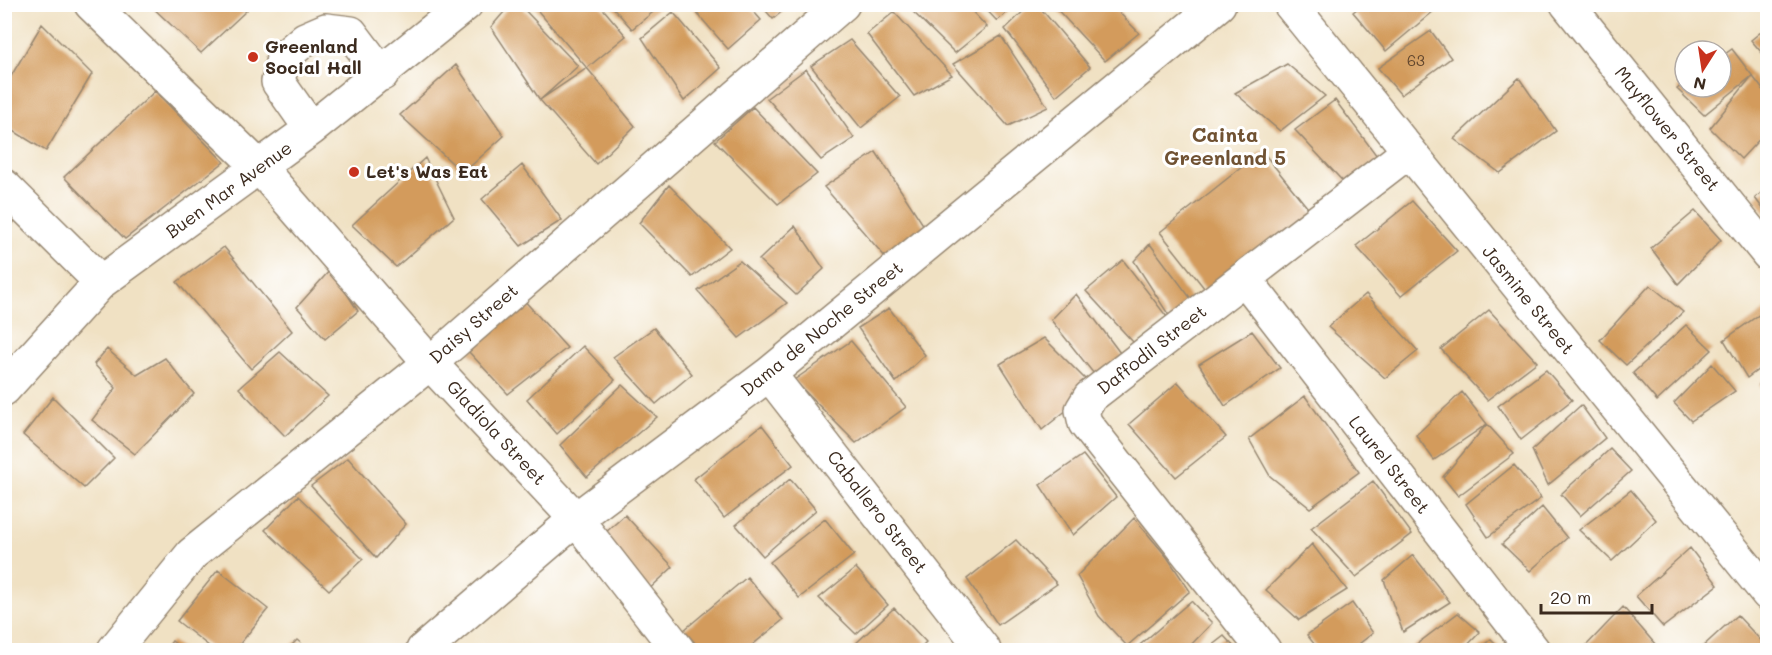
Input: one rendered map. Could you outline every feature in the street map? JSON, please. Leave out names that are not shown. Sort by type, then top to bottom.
[{"type":"street","name":"Gladiola Street","points":[[92,4],[260,168],[430,363],[576,519],[678,651]]},
{"type":"street","name":"Daisy Street","points":[[114,651],[192,554],[430,363],[843,4]]},
{"type":"street","name":"Dama de Noche Street","points":[[423,651],[576,519],[769,374],[1219,4]]},
{"type":"street","name":"Jasmine Street","points":[[1290,4],[1767,594]]},
{"type":"street","name":"Mayflower Street","points":[[1566,4],[1767,254]]},
{"type":"street","name":"Buen Mar Avenue","points":[[4,389],[101,282],[311,129],[382,74],[461,6]]},
{"type":"street","points":[[311,129],[278,82],[283,58],[306,39],[326,30],[351,33],[382,74]]},
{"type":"street","name":"Daffodil Street","points":[[1264,651],[1085,423],[1082,410],[1090,397],[1408,152]]},
{"type":"street","points":[[4,186],[101,282]]},
{"type":"street","name":"Laurel Street","points":[[1245,279],[1533,651]]},
{"type":"street","name":"Caballero Street","points":[[769,374],[984,651]]},
{"type":"building","points":[[149,4],[241,4],[247,10],[201,53]]},
{"type":"building","points":[[511,4],[519,4],[578,66],[540,100],[491,27]]},
{"type":"building","points":[[532,4],[599,4],[626,36],[587,68]]},
{"type":"building","points":[[610,4],[663,4],[632,29]]},
{"type":"building","points":[[689,4],[747,4],[761,20],[728,49]]},
{"type":"building","points":[[760,4],[791,4],[773,19]]},
{"type":"building","points":[[905,4],[965,4],[987,27],[955,53]]},
{"type":"building","points":[[981,4],[1016,4],[997,21]]},
{"type":"building","points":[[1031,4],[1037,4],[1090,67],[1056,96],[1005,29]]},
{"type":"building","points":[[1052,4],[1111,4],[1139,33],[1105,61]]},
{"type":"building","points":[[1362,5],[1441,5],[1386,51],[1353,12]]},
{"type":"building","points":[[673,12],[721,68],[684,101],[642,38]]},
{"type":"building","points":[[894,12],[952,75],[914,96],[867,34]]},
{"type":"building","points":[[42,24],[92,74],[46,151],[4,125],[4,88]]},
{"type":"building","points":[[1767,27],[1767,59],[1751,40]]},
{"type":"building","points":[[1431,31],[1451,58],[1401,95],[1378,68]]},
{"type":"building","points":[[1001,36],[1048,107],[1008,126],[953,64]]},
{"type":"building","points":[[850,40],[900,97],[861,128],[811,66]]},
{"type":"building","points":[[1733,50],[1767,95],[1767,131],[1741,159],[1710,128],[1752,76],[1733,91]]},
{"type":"building","points":[[1287,64],[1325,96],[1280,131],[1235,93]]},
{"type":"building","points":[[456,65],[504,136],[463,173],[400,115]]},
{"type":"building","points":[[587,68],[635,126],[596,164],[540,100]]},
{"type":"building","points":[[806,69],[854,138],[821,160],[767,98]]},
{"type":"building","points":[[1519,78],[1556,131],[1500,173],[1454,139]]},
{"type":"building","points":[[155,91],[224,162],[125,239],[64,177]]},
{"type":"building","points":[[1687,99],[1724,99],[1704,115]]},
{"type":"building","points":[[1335,100],[1383,164],[1350,189],[1295,130]]},
{"type":"building","points":[[753,107],[817,174],[778,204],[715,141]]},
{"type":"building","points":[[1262,151],[1315,217],[1212,298],[1160,232]]},
{"type":"building","points":[[876,152],[926,229],[887,259],[824,187]]},
{"type":"building","points":[[425,158],[454,217],[396,267],[352,225]]},
{"type":"building","points":[[522,165],[562,220],[521,246],[482,199]]},
{"type":"building","points":[[669,185],[730,248],[692,277],[639,223]]},
{"type":"building","points":[[1767,188],[1767,214],[1755,198]]},
{"type":"building","points":[[1412,201],[1457,251],[1401,296],[1356,246]]},
{"type":"building","points":[[4,209],[17,218],[4,235]]},
{"type":"building","points":[[1695,211],[1721,240],[1678,284],[1651,248]]},
{"type":"building","points":[[795,226],[824,269],[796,295],[759,260]]},
{"type":"building","points":[[1150,244],[1198,308],[1175,325],[1134,261]]},
{"type":"building","points":[[224,247],[292,331],[251,369],[177,282]]},
{"type":"building","points":[[1123,260],[1167,317],[1134,343],[1086,291]]},
{"type":"building","points":[[740,261],[787,303],[739,338],[698,291]]},
{"type":"building","points":[[331,269],[358,311],[325,339],[297,307]]},
{"type":"building","points":[[1650,285],[1683,312],[1626,365],[1600,340]]},
{"type":"building","points":[[1076,294],[1123,357],[1098,379],[1051,320]]},
{"type":"building","points":[[1366,294],[1418,351],[1385,378],[1328,327]]},
{"type":"building","points":[[522,298],[567,348],[508,394],[469,352]]},
{"type":"building","points":[[889,308],[925,355],[896,382],[858,328]]},
{"type":"building","points":[[1767,309],[1767,363],[1747,378],[1724,340]]},
{"type":"building","points":[[1489,310],[1537,362],[1487,400],[1441,349]]},
{"type":"building","points":[[1686,325],[1712,350],[1657,401],[1633,373]]},
{"type":"building","points":[[654,328],[692,374],[656,404],[613,357]]},
{"type":"building","points":[[1252,331],[1280,368],[1225,406],[1199,364]]},
{"type":"building","points":[[1044,338],[1094,388],[1042,430],[1000,364]]},
{"type":"building","points":[[851,341],[906,407],[856,443],[794,380]]},
{"type":"building","points":[[583,346],[615,380],[557,434],[527,399]]},
{"type":"building","points":[[107,349],[137,375],[165,358],[194,394],[135,454],[92,420],[116,388],[94,364]]},
{"type":"building","points":[[280,352],[328,396],[285,436],[239,388]]},
{"type":"building","points":[[1712,364],[1735,391],[1691,421],[1674,403]]},
{"type":"building","points":[[1546,370],[1572,400],[1521,440],[1498,406]]},
{"type":"building","points":[[1767,376],[1767,395],[1759,385]]},
{"type":"building","points":[[1178,382],[1226,437],[1176,477],[1129,424]]},
{"type":"building","points":[[622,385],[657,417],[587,477],[560,445]]},
{"type":"building","points":[[1462,392],[1487,424],[1434,460],[1416,435]]},
{"type":"building","points":[[1305,396],[1359,472],[1310,508],[1270,476],[1249,439]]},
{"type":"building","points":[[53,397],[114,458],[84,488],[23,435]]},
{"type":"building","points":[[1581,405],[1605,438],[1548,485],[1532,450]]},
{"type":"building","points":[[1487,424],[1514,454],[1458,496],[1443,477]]},
{"type":"building","points":[[762,425],[793,465],[724,518],[694,479]]},
{"type":"building","points":[[1610,449],[1631,471],[1580,516],[1561,494]]},
{"type":"building","points":[[1083,455],[1116,497],[1073,535],[1040,485]]},
{"type":"building","points":[[348,458],[406,524],[376,558],[311,486]]},
{"type":"building","points":[[1514,465],[1541,498],[1488,537],[1466,504]]},
{"type":"building","points":[[790,479],[816,510],[763,556],[736,525]]},
{"type":"building","points":[[1373,481],[1412,534],[1356,577],[1311,528]]},
{"type":"building","points":[[1631,490],[1656,520],[1612,561],[1579,530]]},
{"type":"building","points":[[298,496],[363,559],[329,590],[265,530]]},
{"type":"building","points":[[1542,507],[1567,538],[1530,571],[1502,544]]},
{"type":"building","points":[[625,515],[673,567],[645,593],[596,541]]},
{"type":"building","points":[[1134,518],[1167,557],[1190,591],[1127,646],[1099,616],[1077,576]]},
{"type":"building","points":[[825,519],[854,555],[799,598],[770,562]]},
{"type":"building","points":[[1016,540],[1057,584],[998,625],[967,579]]},
{"type":"building","points":[[1312,544],[1347,590],[1299,620],[1266,590]]},
{"type":"building","points":[[1690,548],[1718,585],[1663,627],[1636,596]]},
{"type":"building","points":[[1413,555],[1450,602],[1403,632],[1384,580]]},
{"type":"building","points":[[856,568],[888,605],[856,634],[819,598]]},
{"type":"building","points":[[218,570],[268,609],[235,650],[214,650],[177,621]]},
{"type":"building","points":[[747,577],[783,620],[746,650],[701,650],[684,630]]},
{"type":"building","points":[[1191,601],[1212,623],[1186,650],[1134,650]]},
{"type":"building","points":[[1352,603],[1373,633],[1351,650],[1319,650],[1307,635]]},
{"type":"building","points":[[1623,607],[1655,644],[1648,650],[1582,650]]},
{"type":"building","points":[[894,608],[926,642],[918,650],[857,650],[853,646]]},
{"type":"building","points":[[1458,613],[1480,632],[1463,650],[1409,650]]},
{"type":"building","points":[[1737,615],[1767,647],[1766,650],[1699,650]]},
{"type":"building","points":[[1224,636],[1237,650],[1206,650]]},
{"type":"building","points":[[1491,639],[1502,650],[1478,650]]},
{"type":"building","points":[[297,640],[309,650],[287,650]]},
{"type":"building","points":[[172,641],[184,650],[165,650]]},
{"type":"place","name":"Greenland Social Hall","points":[[253,57]]},
{"type":"place","name":"Let's Was Eat","points":[[354,172]]},
{"type":"district","name":"Cainta Greenland 5","points":[[1225,146]]}]
